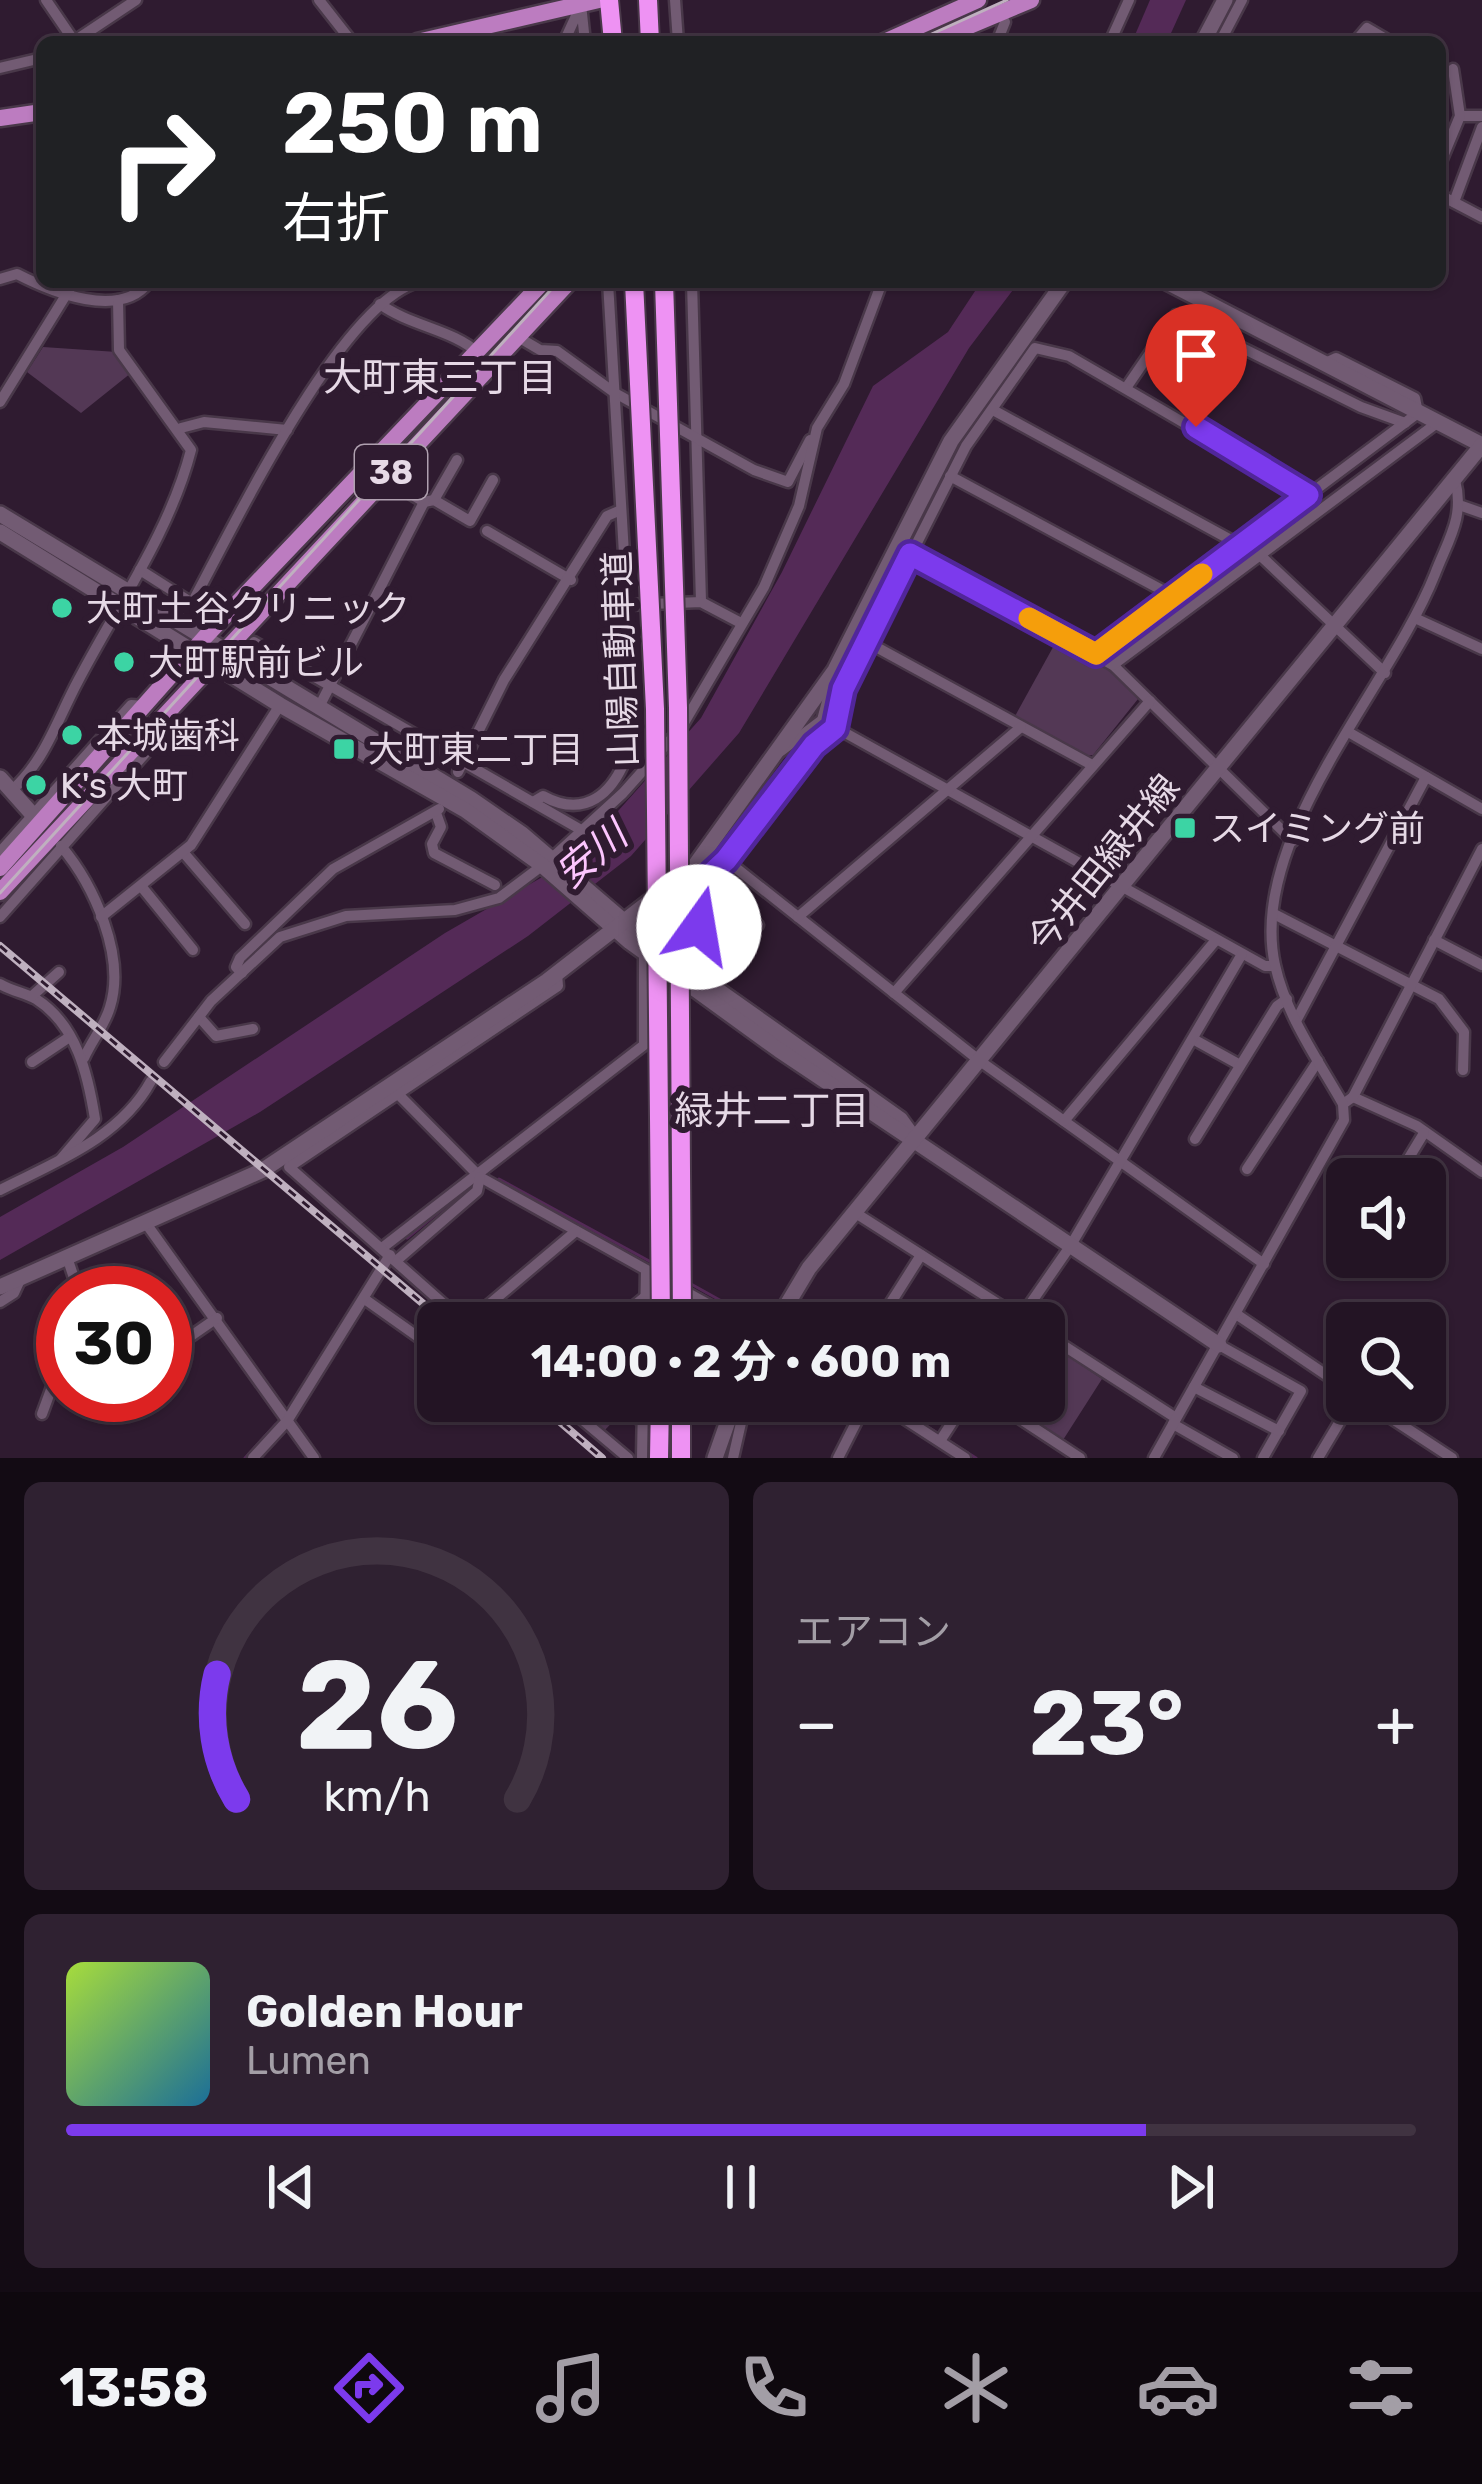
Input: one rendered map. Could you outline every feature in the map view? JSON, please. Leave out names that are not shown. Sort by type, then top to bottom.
[{"type":"highway","points":[[609,0],[612,36]]},
{"type":"highway","points":[[648,0],[650,36]]},
{"type":"highway","name":"山陽自動車道","points":[[634,288],[656,709],[661,1302]]},
{"type":"highway","name":"山陽自動車道","points":[[664,288],[679,752],[682,1302]]},
{"type":"highway","points":[[659,1458],[660,1422]]},
{"type":"highway","points":[[681,1422],[681,1458]]},
{"type":"main road","points":[[898,36],[979,0]]},
{"type":"main road","points":[[945,36],[1031,0]]},
{"type":"main road","points":[[442,36],[587,1]]},
{"type":"main road","points":[[0,118],[36,113]]},
{"type":"main road","name":"38","points":[[0,868],[136,708],[538,288]]},
{"type":"main road","name":"38","points":[[0,892],[173,714],[220,657],[563,288]]},
{"type":"street","points":[[46,0],[70,36]]},
{"type":"street","points":[[83,36],[136,0]]},
{"type":"street","points":[[319,0],[347,36]]},
{"type":"street","points":[[675,0],[678,36]]},
{"type":"street","points":[[1113,36],[1130,0]]},
{"type":"street","points":[[1206,36],[1225,0]]},
{"type":"street","points":[[1223,36],[1242,0]]},
{"type":"street","points":[[567,36],[587,1]]},
{"type":"street","points":[[585,36],[587,1]]},
{"type":"street","points":[[999,36],[1005,22]]},
{"type":"street","points":[[0,68],[36,59]]},
{"type":"street","points":[[1449,71],[1460,116]]},
{"type":"street","points":[[1460,116],[1482,116]]},
{"type":"street","points":[[1446,134],[1460,116]]},
{"type":"street","points":[[1454,202],[1482,127]]},
{"type":"street","points":[[1446,197],[1482,218]]},
{"type":"street","points":[[0,279],[16,274],[36,284]]},
{"type":"street","points":[[45,288],[64,297],[118,300],[139,295],[144,288]]},
{"type":"street","points":[[0,402],[70,288]]},
{"type":"street","points":[[140,570],[198,607],[287,430],[380,304],[386,288]]},
{"type":"street","points":[[533,802],[543,796],[571,809],[584,807],[623,767],[631,695],[608,288]]},
{"type":"street","points":[[692,288],[701,602]]},
{"type":"street","points":[[518,337],[540,350],[557,351],[615,392],[699,440],[788,482],[844,384],[880,288]]},
{"type":"street","points":[[0,1287],[263,1170],[557,974],[616,923],[693,868],[836,670],[951,441],[1060,288]]},
{"type":"street","points":[[1178,288],[1323,364],[1412,418]]},
{"type":"street","points":[[33,814],[6,784],[52,738],[140,570],[191,450],[181,428],[119,350],[118,300]]},
{"type":"street","points":[[380,304],[425,330],[465,341],[478,353]]},
{"type":"street","points":[[1126,388],[1176,315],[1360,407],[1438,423],[1482,445]]},
{"type":"street","points":[[699,984],[699,885],[726,860],[814,745],[835,728],[843,689],[950,476],[1035,349],[1069,356],[1308,495]]},
{"type":"street","points":[[993,410],[1262,557],[1385,673]]},
{"type":"street","points":[[1096,654],[1412,418]]},
{"type":"street","points":[[181,428],[204,422],[287,430]]},
{"type":"street","points":[[1113,665],[1438,423]]},
{"type":"street","points":[[164,1062],[199,1018],[280,938],[346,916],[477,906],[517,888],[584,831],[681,728],[739,622],[764,587],[799,506],[817,428]]},
{"type":"street","name":"今井田緑井線","points":[[789,1302],[854,1212],[1482,445]]},
{"type":"street","points":[[319,707],[429,501],[457,460]]},
{"type":"street","points":[[950,476],[1173,596]]},
{"type":"street","points":[[385,478],[470,521],[494,480]]},
{"type":"street","points":[[1455,480],[1462,506],[1417,619],[1293,841],[1274,914],[1275,966],[1296,1021],[1348,1101],[1424,1133],[1482,1172]]},
{"type":"street","points":[[1462,506],[1482,513]]},
{"type":"street","points":[[460,768],[504,680],[608,516],[621,510]]},
{"type":"street","points":[[0,514],[220,657],[280,705],[465,810],[549,864]]},
{"type":"street","points":[[487,531],[571,580]]},
{"type":"street","points":[[0,532],[125,598]]},
{"type":"street","points":[[910,554],[1113,665],[1293,841]]},
{"type":"street","points":[[627,605],[701,602],[739,622]]},
{"type":"street","points":[[1417,619],[1482,649]]},
{"type":"street","points":[[254,642],[460,768],[584,831]]},
{"type":"street","points":[[867,642],[1092,765]]},
{"type":"street","points":[[220,657],[319,707],[471,799],[616,923],[893,1130],[915,1139],[1219,1345],[1300,1391],[1263,1458]]},
{"type":"street","points":[[781,751],[822,721],[836,670]]},
{"type":"street","points":[[894,993],[1150,701]]},
{"type":"street","points":[[101,917],[183,852],[280,705]]},
{"type":"street","points":[[0,852],[136,708]]},
{"type":"street","points":[[0,917],[173,714]]},
{"type":"street","points":[[822,721],[1216,940],[1275,966]]},
{"type":"street","points":[[797,917],[1021,727]]},
{"type":"street","points":[[1350,733],[1482,809]]},
{"type":"street","points":[[1296,1021],[1426,777]]},
{"type":"street","points":[[242,973],[236,967],[240,958],[317,881],[437,811],[441,827],[432,844],[434,853],[495,885]]},
{"type":"street","points":[[61,847],[101,917],[114,986],[112,1004],[84,1058]]},
{"type":"street","points":[[1154,1458],[1344,1120],[1348,1101],[1482,849]]},
{"type":"street","points":[[183,852],[244,924]]},
{"type":"street","points":[[726,860],[980,1061],[1264,1264]]},
{"type":"street","points":[[699,885],[710,886],[758,925]]},
{"type":"street","points":[[141,886],[193,950]]},
{"type":"street","points":[[1274,914],[1447,1006],[1464,1032],[1463,1070]]},
{"type":"street","points":[[616,923],[644,953],[699,984]]},
{"type":"street","points":[[1064,1121],[1216,940]]},
{"type":"street","points":[[1435,940],[1482,965]]},
{"type":"street","points":[[253,1458],[287,1421],[389,1255],[466,1178],[480,1177],[644,1045],[644,953]]},
{"type":"street","points":[[1034,1302],[1242,954]]},
{"type":"street","points":[[32,996],[59,972]]},
{"type":"street","points":[[442,1302],[290,1167],[558,986],[557,974]]},
{"type":"street","points":[[0,984],[32,996],[54,1014],[84,1058],[95,1119],[61,1159]]},
{"type":"street","points":[[1195,1139],[1277,1006],[1287,999]]},
{"type":"street","points":[[199,1018],[216,1036],[253,1029]]},
{"type":"street","points":[[32,1062],[68,1038]]},
{"type":"street","points":[[1192,1040],[1240,1065]]},
{"type":"street","points":[[1247,1169],[1318,1061]]},
{"type":"street","points":[[0,1190],[61,1159],[127,1115],[151,1082]]},
{"type":"street","points":[[399,1095],[480,1177],[704,1302]]},
{"type":"street","points":[[1409,1158],[1424,1133]]},
{"type":"street","points":[[389,1255],[477,1191],[480,1177]]},
{"type":"street","points":[[854,1212],[993,1302]]},
{"type":"street","points":[[145,1222],[314,1458]]},
{"type":"street","points":[[491,1302],[576,1232]]},
{"type":"street","points":[[891,1302],[921,1255]]},
{"type":"street","points":[[67,1257],[70,1266]]},
{"type":"street","points":[[645,1302],[646,1270]]},
{"type":"street","points":[[0,1302],[14,1293],[21,1277]]},
{"type":"street","points":[[639,1302],[645,1297]]},
{"type":"street","points":[[365,1300],[417,1336]]},
{"type":"street","points":[[1236,1314],[1326,1375]]},
{"type":"street","points":[[192,1335],[217,1318]]},
{"type":"street","points":[[1065,1347],[1233,1458]]},
{"type":"street","points":[[1194,1387],[1279,1431]]},
{"type":"street","points":[[585,1422],[628,1458]]},
{"type":"street","points":[[642,1458],[643,1422]]},
{"type":"street","points":[[716,1458],[729,1422]]},
{"type":"street","points":[[733,1458],[741,1422]]},
{"type":"street","points":[[838,1458],[856,1422]]},
{"type":"street","points":[[910,1422],[965,1458]]},
{"type":"street","points":[[940,1441],[952,1422]]},
{"type":"street","points":[[1025,1422],[1081,1458]]},
{"type":"street","points":[[1318,1458],[1339,1422]]},
{"type":"street","points":[[1397,1422],[1452,1458]]},
{"type":"shaded area","points":[[43,347],[117,352],[131,373],[81,413],[27,372]]},
{"type":"shaded area","points":[[1057,640],[1107,668],[1138,699],[1093,755],[1084,756],[1014,718]]},
{"type":"shaded area","points":[[1065,1354],[1102,1379],[1063,1440],[1035,1422],[1065,1422]]},
{"type":"water","points":[[1150,0],[1186,0],[1170,36],[1135,36]]},
{"type":"water","name":"安川","points":[[977,288],[1014,288],[969,348],[739,733],[631,856],[528,936],[260,1112],[0,1260],[0,1217],[123,1147],[445,933],[577,857],[701,718],[782,572],[873,386],[948,332]]},
{"type":"waterway","points":[[499,1179],[651,1262]]},
{"type":"waterway","points":[[407,1238],[469,1187]]},
{"type":"waterway","points":[[691,1284],[723,1302]]},
{"type":"waterway","points":[[920,1422],[939,1434]]},
{"type":"waterway","points":[[245,1458],[276,1424]]},
{"type":"waterway","points":[[947,1440],[976,1458]]},
{"type":"tram line","points":[[927,36],[1007,0]]},
{"type":"tram line","points":[[0,893],[553,288]]},
{"type":"railway","points":[[0,946],[421,1302]]},
{"type":"railway","points":[[560,1422],[602,1458]]},
{"type":"slow traffic","points":[[1029,618],[1096,654],[1202,574]]},
{"type":"place","name":"大町土谷クリニック","points":[[62,608]]},
{"type":"place","name":"大町駅前ビル","points":[[124,662]]},
{"type":"place","name":"本城歯科","points":[[72,735]]},
{"type":"place","name":"大町東二丁目","points":[[344,749]]},
{"type":"place","name":"K's 大町","points":[[36,785]]},
{"type":"place","name":"スイミング前","points":[[1185,828]]},
{"type":"district","name":"大町東三丁目","points":[[440,377]]},
{"type":"district","name":"緑井二丁目","points":[[772,1110]]},
{"type":"route","points":[[699,927],[699,885],[726,860],[814,745],[835,728],[843,689],[910,554],[1096,654],[1308,495],[1301,486],[1196,427]]}]
